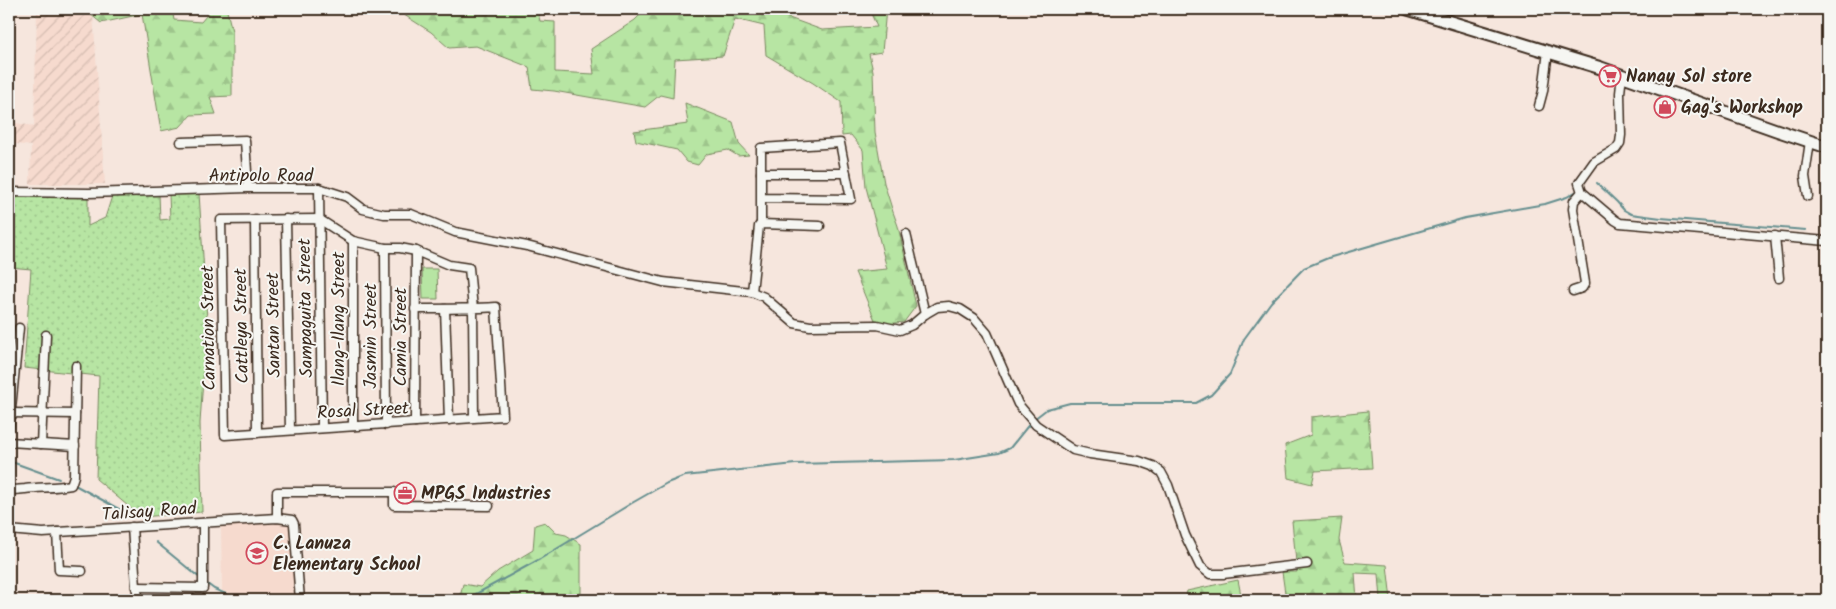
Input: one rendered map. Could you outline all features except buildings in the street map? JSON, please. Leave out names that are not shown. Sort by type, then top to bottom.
[{"type":"main road","points":[[1409,9],[1622,75],[1699,104],[1827,146]]},
{"type":"street","points":[[1539,106],[1543,91],[1548,51]]},
{"type":"street","points":[[1622,75],[1620,86],[1620,143],[1616,149],[1594,162],[1579,183],[1582,192],[1615,220],[1620,223],[1827,241]]},
{"type":"street","points":[[181,142],[245,140],[248,188]]},
{"type":"street","points":[[1808,196],[1805,176],[1810,141]]},
{"type":"street","points":[[762,198],[851,199],[840,143],[761,148],[761,224],[759,226],[752,292],[764,297],[794,323],[810,326],[877,325],[900,330],[912,325],[937,307],[949,306],[960,309],[974,318],[987,333],[1018,404],[1036,425],[1074,450],[1139,461],[1153,466],[1161,472],[1168,485],[1185,535],[1200,566],[1210,574],[1307,564]]},
{"type":"street","points":[[761,172],[846,173]]},
{"type":"street","name":"Antipolo Road","points":[[9,192],[88,194],[248,188],[319,188],[347,197],[363,209],[384,214],[411,214],[455,232],[527,246],[663,282],[752,292]]},
{"type":"street","name":"Sampaguita Street","points":[[319,188],[322,428]]},
{"type":"street","points":[[1573,291],[1582,288],[1585,283],[1573,203],[1582,192]]},
{"type":"street","points":[[255,219],[319,219],[353,241],[385,248],[416,251],[449,265],[470,268],[473,309],[474,418]]},
{"type":"street","name":"Carnation Street","points":[[225,435],[221,220],[255,219]]},
{"type":"street","name":"Cattleya Street","points":[[255,219],[257,432]]},
{"type":"street","name":"Santan Street","points":[[286,219],[290,430]]},
{"type":"street","points":[[761,224],[820,226]]},
{"type":"street","points":[[906,234],[925,314]]},
{"type":"street","points":[[1775,236],[1778,278]]},
{"type":"street","name":"Ilang-Ilang Street","points":[[353,241],[353,426]]},
{"type":"street","name":"Jasmin Street","points":[[385,248],[386,425]]},
{"type":"street","name":"Camia Street","points":[[415,422],[416,251]]},
{"type":"street","name":"Rosal Street","points":[[225,435],[503,416],[496,307],[473,309]]},
{"type":"street","points":[[415,309],[473,309]]},
{"type":"street","points":[[445,309],[449,420]]},
{"type":"street","points":[[19,328],[10,420],[43,413],[75,414]]},
{"type":"street","points":[[40,444],[46,335]]},
{"type":"street","points":[[9,489],[15,491],[52,489],[71,485],[74,476],[76,366]]},
{"type":"street","points":[[9,442],[74,446]]},
{"type":"street","points":[[277,518],[277,492],[394,492],[394,505],[489,506]]},
{"type":"street","name":"Talisay Road","points":[[9,530],[26,533],[57,532],[277,518],[292,520],[294,524],[300,600]]},
{"type":"street","points":[[136,587],[203,588],[203,523]]},
{"type":"street","points":[[132,527],[136,587],[140,600]]},
{"type":"street","points":[[57,532],[59,570],[82,571]]},
{"type":"shaded area","points":[[37,9],[71,9],[73,14],[93,14],[105,184],[30,184],[31,146],[9,143],[9,122],[34,126]]},
{"type":"shaded area","name":"C. Lanuza Elementary School","points":[[289,522],[291,524],[294,600],[244,600],[222,591],[221,525]]},
{"type":"green space","points":[[84,9],[172,9],[174,20],[201,22],[212,9],[227,11],[232,31],[232,96],[210,97],[216,114],[191,115],[180,127],[161,131],[142,14],[101,23]]},
{"type":"green space","points":[[312,9],[474,9],[475,12],[488,15],[489,9],[537,9],[540,21],[555,22],[555,72],[594,74],[591,49],[635,20],[646,9],[779,9],[781,15],[822,30],[877,27],[869,9],[886,9],[882,52],[869,54],[873,71],[875,132],[884,183],[898,226],[916,306],[904,322],[877,325],[855,272],[887,269],[866,187],[863,150],[851,135],[842,136],[841,102],[766,55],[764,26],[735,19],[723,56],[675,59],[673,98],[660,95],[645,107],[532,89],[529,67],[476,46],[449,48],[431,32],[401,13],[327,12]]},
{"type":"green space","points":[[685,103],[733,122],[739,144],[749,155],[738,156],[728,150],[707,154],[698,165],[687,162],[677,150],[636,141],[634,131],[688,124]]},
{"type":"green space","points":[[113,193],[159,194],[160,220],[170,219],[169,194],[199,193],[207,320],[200,423],[202,512],[141,517],[96,479],[99,376],[24,368],[31,269],[9,267],[9,197],[88,196],[88,226],[105,218]]},
{"type":"green space","points":[[422,269],[437,269],[438,299],[423,299]]},
{"type":"green space","points":[[1368,411],[1372,468],[1315,471],[1312,484],[1288,478],[1285,445],[1311,435],[1311,417]]},
{"type":"green space","points":[[1342,518],[1339,540],[1345,562],[1387,565],[1391,600],[1381,600],[1379,574],[1355,573],[1357,600],[1286,600],[1282,572],[1297,572],[1292,521]]},
{"type":"green space","points":[[545,522],[556,533],[566,535],[581,544],[581,600],[452,600],[461,593],[463,584],[480,587],[498,571],[533,550],[535,525]]},
{"type":"green space","points":[[1238,580],[1242,600],[1185,600],[1187,591]]},
{"type":"waterway","points":[[1597,183],[1624,210],[1631,214],[1806,230]]},
{"type":"waterway","points":[[1034,419],[1047,409],[1070,403],[1196,403],[1211,395],[1230,374],[1244,339],[1271,302],[1304,268],[1328,258],[1465,218],[1545,204],[1567,197],[1580,189]]},
{"type":"waterway","points":[[465,600],[540,559],[667,483],[685,476],[795,464],[954,460],[999,453],[1010,448],[1031,422]]},
{"type":"waterway","points":[[9,461],[59,479]]},
{"type":"waterway","points":[[73,484],[128,514]]},
{"type":"waterway","points":[[156,542],[201,579]]},
{"type":"waterway","points":[[206,583],[214,589],[240,600]]},
{"type":"place","name":"Nanay Sol store","points":[[1610,76]]},
{"type":"place","name":"Gag's Workshop","points":[[1665,107]]},
{"type":"place","name":"MPGS Industries","points":[[405,493]]},
{"type":"place","name":"C. Lanuza Elementary School","points":[[257,553]]}]
